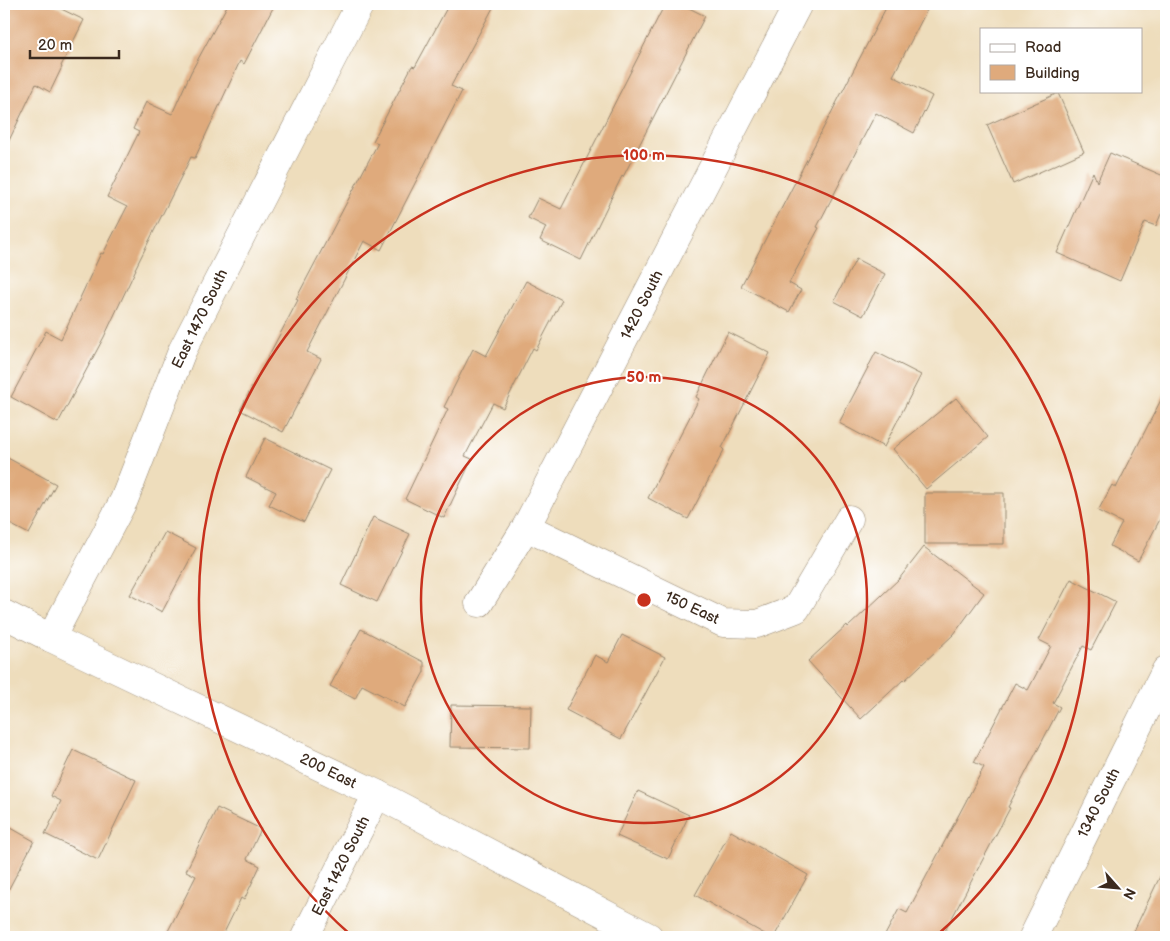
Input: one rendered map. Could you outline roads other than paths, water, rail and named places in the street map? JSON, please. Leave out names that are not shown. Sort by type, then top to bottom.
[{"type":"street","name":"East 1470 South","points":[[51,638],[124,500],[182,351],[360,4]]},
{"type":"street","name":"1420 South","points":[[479,603],[526,528],[798,4]]},
{"type":"street","name":"150 East","points":[[526,528],[723,623],[757,624],[796,609],[849,518]]},
{"type":"street","name":"200 East","points":[[4,614],[377,794],[648,937]]},
{"type":"street","name":"1340 South","points":[[1033,937],[1166,670]]},
{"type":"street","name":"East 1420 South","points":[[305,937],[377,794]]}]
